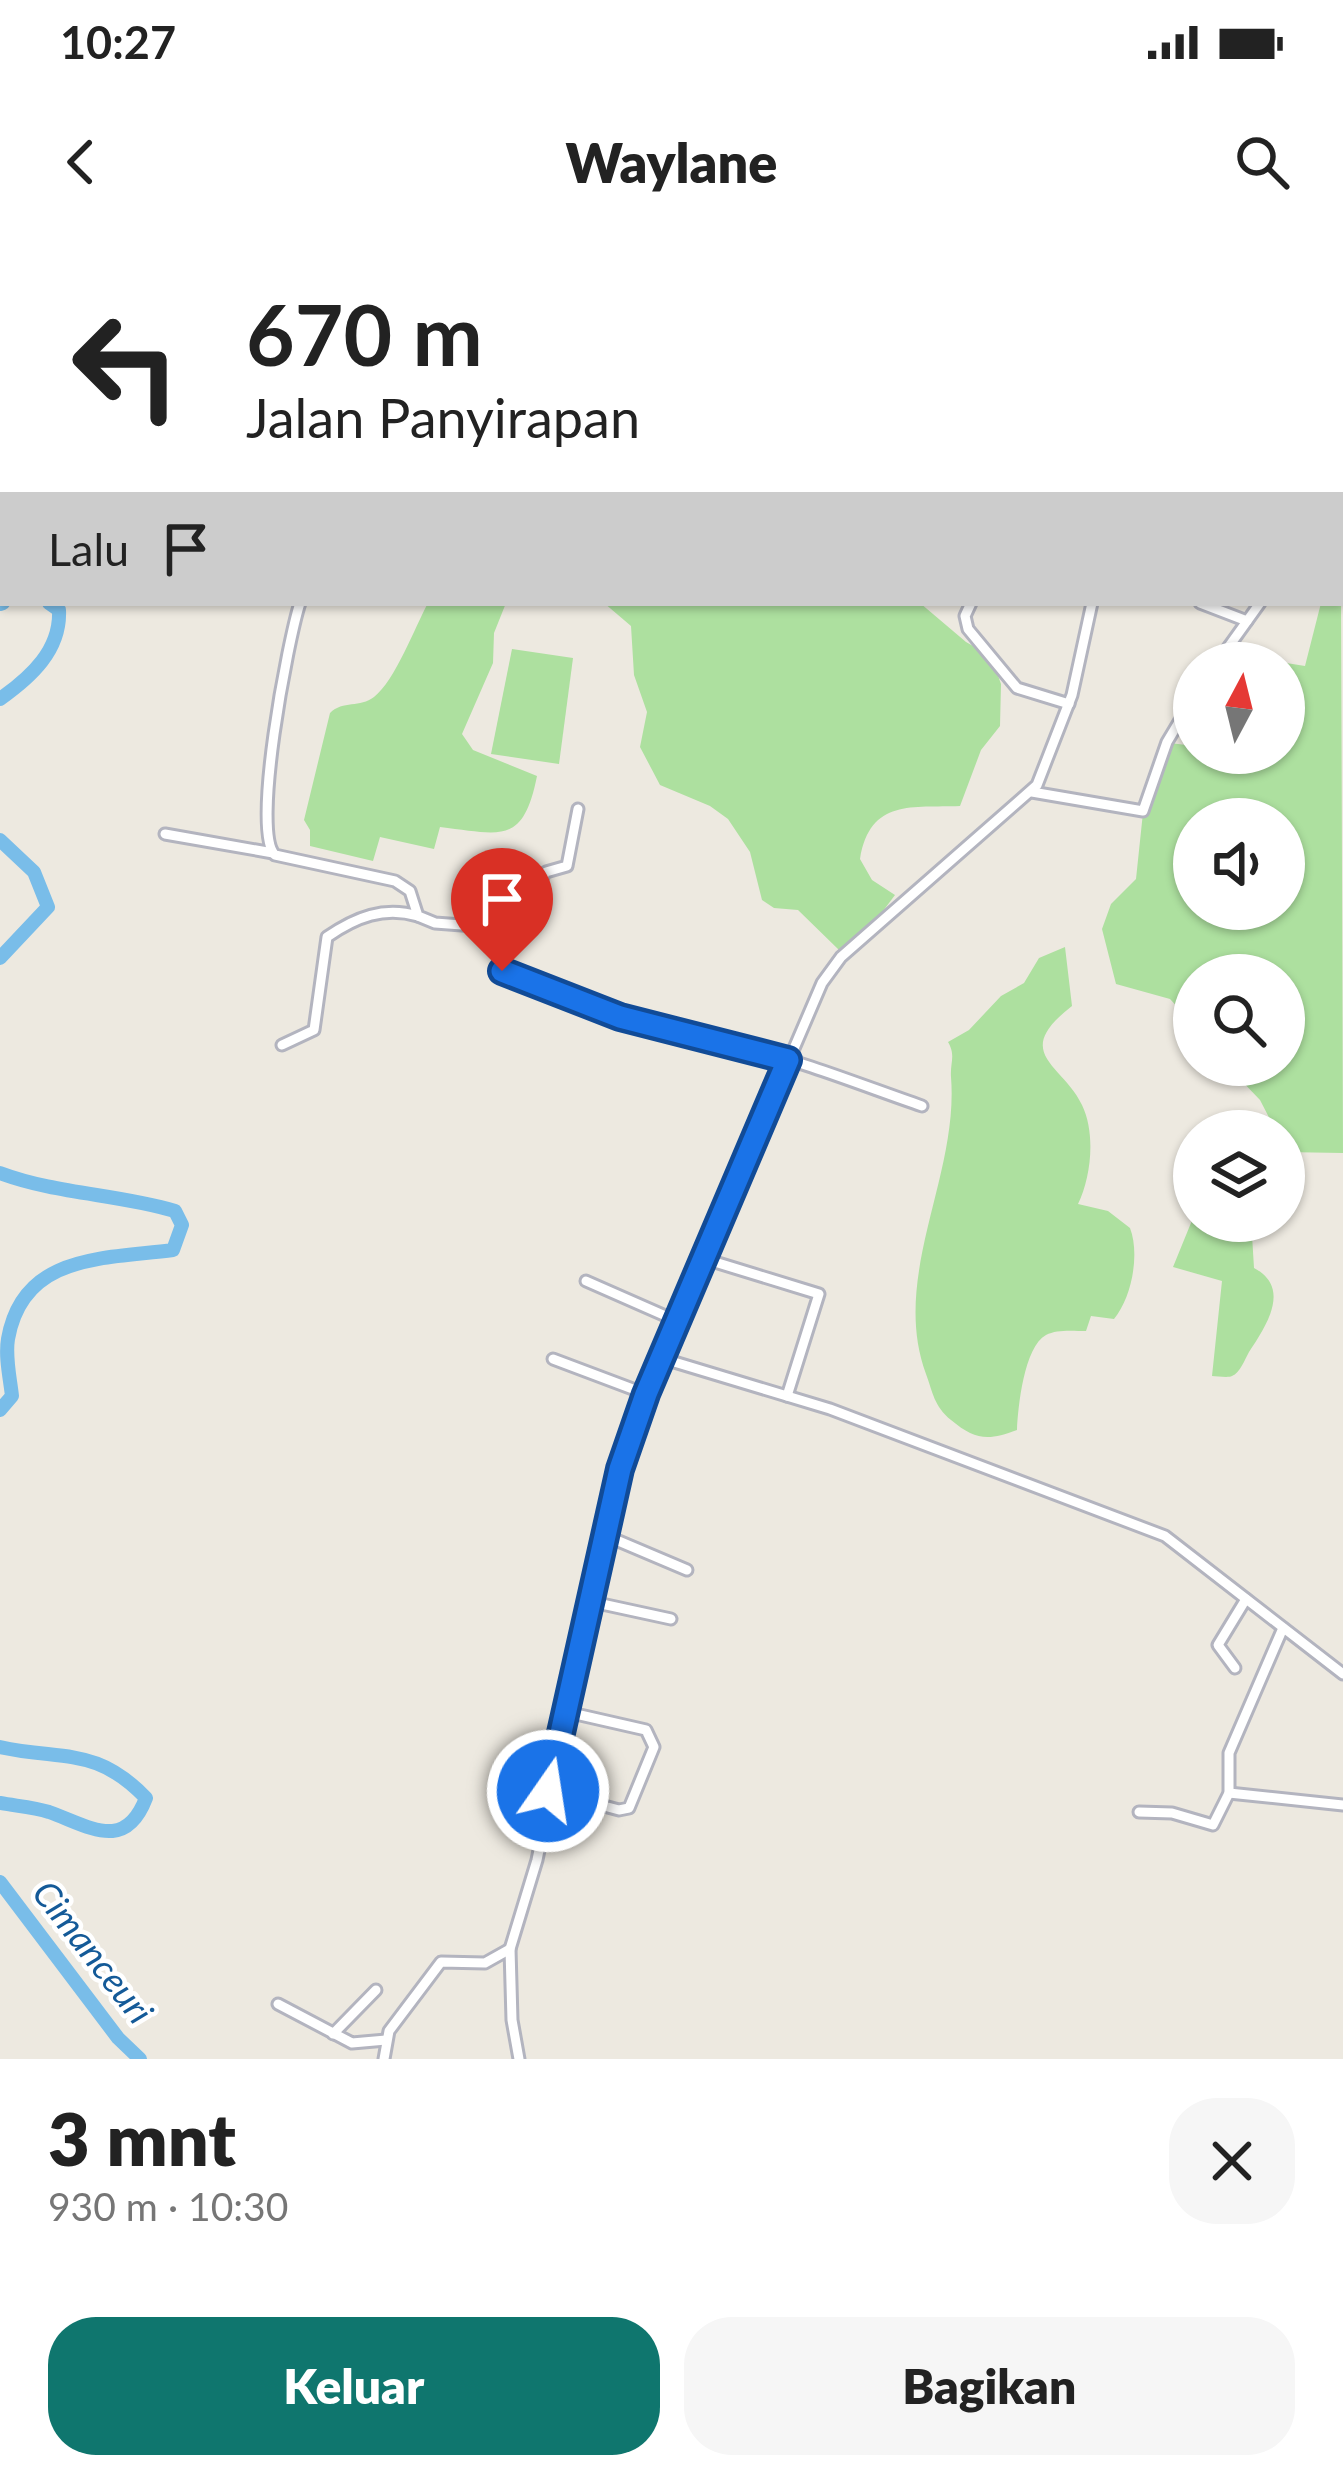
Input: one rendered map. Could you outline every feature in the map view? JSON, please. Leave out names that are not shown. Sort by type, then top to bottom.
[{"type":"street","points":[[273,853],[267,840],[273,746],[288,644],[299,606]]},
{"type":"street","points":[[970,606],[965,616],[968,628],[1017,688],[1069,704]]},
{"type":"street","points":[[519,2059],[512,2020],[510,1949],[537,1860],[602,1534],[646,1394],[832,967],[1032,792],[1069,704],[1091,606]]},
{"type":"street","points":[[1208,606],[1247,621]]},
{"type":"street","points":[[1232,642],[1259,606]]},
{"type":"street","points":[[1032,792],[1143,811],[1173,732]]},
{"type":"street","points":[[578,809],[567,866],[546,872],[506,931],[500,965],[512,978],[634,1022],[788,1060],[922,1106]]},
{"type":"street","points":[[165,834],[394,881],[410,891],[418,916]]},
{"type":"street","points":[[282,1046],[314,1030],[327,937],[370,914],[393,911],[435,923],[506,931]]},
{"type":"street","points":[[706,1258],[819,1294],[787,1396]]},
{"type":"street","points":[[586,1281],[676,1321]]},
{"type":"street","points":[[662,1358],[787,1396],[1165,1536],[1343,1674]]},
{"type":"street","points":[[553,1359],[646,1394]]},
{"type":"street","points":[[602,1534],[687,1570]]},
{"type":"street","points":[[1235,1668],[1218,1646],[1246,1599]]},
{"type":"street","points":[[588,1601],[670,1619]]},
{"type":"street","points":[[1139,1812],[1172,1814],[1213,1826],[1229,1793],[1229,1753],[1283,1628]]},
{"type":"street","points":[[548,1791],[619,1810],[629,1808],[654,1748],[646,1730],[567,1712]]},
{"type":"street","points":[[1229,1793],[1343,1805]]},
{"type":"street","points":[[384,2057],[386,2040],[441,1962],[485,1963],[510,1949]]},
{"type":"street","points":[[333,2034],[376,1990]]},
{"type":"street","points":[[278,2004],[352,2043],[386,2040]]},
{"type":"green space","points":[[427,606],[505,606],[494,633],[493,663],[462,734],[473,750],[537,776],[525,814],[516,825],[494,832],[440,827],[434,849],[380,837],[373,861],[310,846],[304,820],[330,713],[369,700],[397,667]]},
{"type":"green space","points":[[608,606],[924,606],[966,642],[991,656],[1001,684],[1000,726],[981,750],[960,806],[896,810],[873,825],[860,859],[872,880],[895,895],[877,919],[839,950],[798,910],[774,908],[762,900],[750,852],[728,819],[660,785],[640,747],[647,712],[634,675],[631,626]]},
{"type":"green space","points":[[1320,606],[1341,606],[1343,1153],[1305,1152],[1305,1110],[1265,1110],[1247,1086],[1305,1086],[1305,954],[1173,954],[1173,1002],[1116,984],[1102,929],[1111,904],[1136,879],[1144,803],[1170,743],[1173,774],[1305,774],[1305,666]]},
{"type":"green space","points":[[512,649],[573,658],[559,764],[491,754]]},
{"type":"green space","points":[[1065,947],[1072,1006],[1054,1022],[1043,1048],[1082,1105],[1089,1129],[1090,1155],[1078,1204],[1108,1211],[1130,1228],[1133,1275],[1114,1319],[1091,1316],[1086,1331],[1055,1332],[1038,1342],[1024,1378],[1017,1430],[982,1437],[960,1427],[941,1410],[917,1337],[920,1263],[951,1114],[948,1042],[969,1030],[1001,996],[1024,983],[1039,958]]},
{"type":"green space","points":[[1183,1242],[1252,1242],[1254,1268],[1272,1286],[1274,1297],[1268,1319],[1240,1369],[1230,1377],[1212,1376],[1222,1281],[1173,1267]]},
{"type":"waterway","name":"Cimanceuri","points":[[0,699],[33,672],[49,650],[58,624],[59,610],[53,606]]},
{"type":"waterway","name":"Cimanceuri","points":[[0,840],[34,872],[48,907],[0,958]]},
{"type":"waterway","name":"Cimanceuri","points":[[0,1173],[175,1211],[182,1225],[173,1250],[95,1259],[49,1275],[31,1290],[17,1311],[8,1339],[12,1396],[0,1410]]},
{"type":"waterway","name":"Cimanceuri","points":[[0,1747],[95,1763],[128,1781],[146,1798],[128,1825],[105,1831],[43,1810],[0,1803]]},
{"type":"waterway","name":"Cimanceuri","points":[[0,1882],[118,2038],[140,2059]]},
{"type":"route","points":[[502,971],[620,1017],[788,1060],[646,1394],[620,1469],[548,1791]]}]
